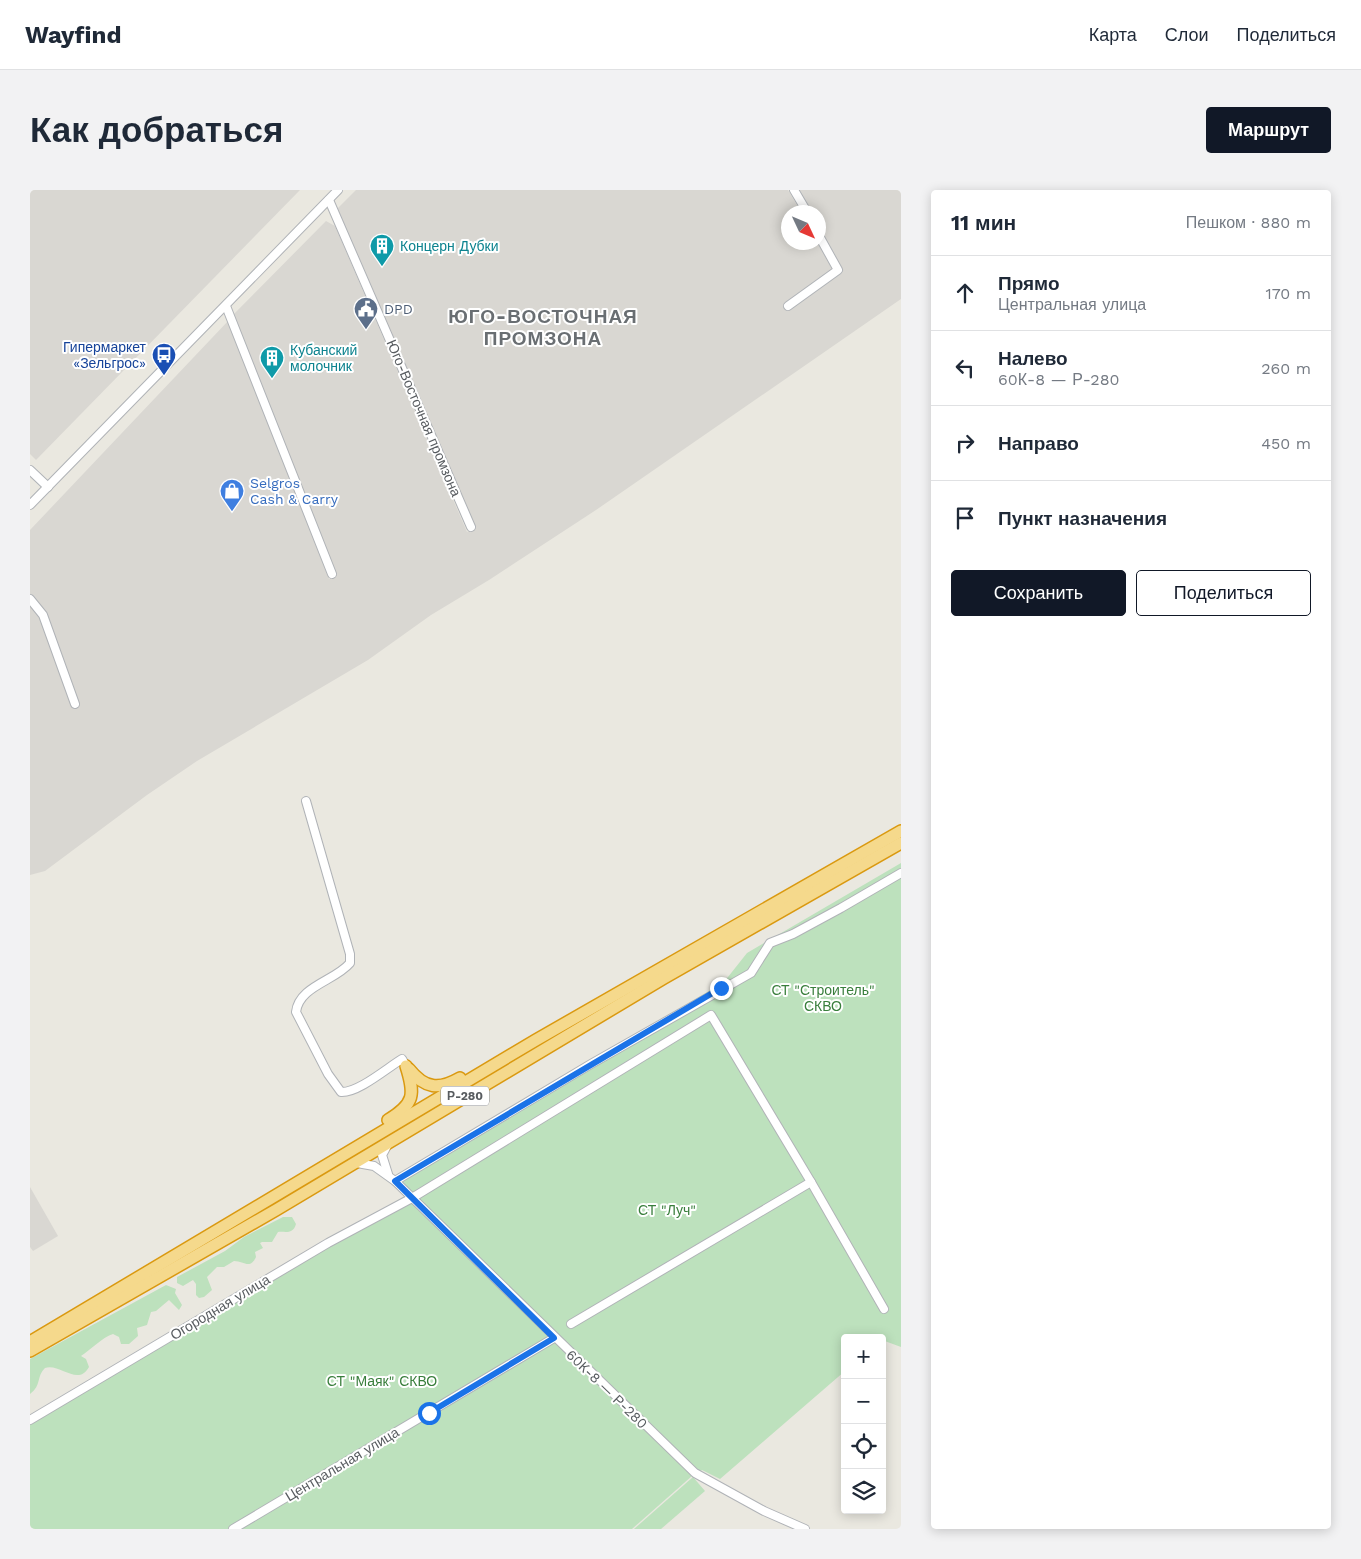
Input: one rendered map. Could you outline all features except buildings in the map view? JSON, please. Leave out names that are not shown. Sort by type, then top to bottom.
[{"type":"highway","name":"Р-280","points":[[30,1351],[273,1204],[353,1150],[499,1067],[901,831]]},
{"type":"highway","name":"Р-280","points":[[30,1342],[273,1204],[349,1165],[392,1139],[499,1067],[656,983],[901,843]]},
{"type":"highway","points":[[406,1066],[422,1082],[433,1087],[441,1086],[493,1058],[499,1067]]},
{"type":"highway","points":[[353,1150],[358,1139],[397,1115],[409,1102],[412,1084],[406,1066]]},
{"type":"street","points":[[30,505],[338,190]]},
{"type":"street","points":[[794,190],[803,205]]},
{"type":"street","name":"Юго-Восточная промзона","points":[[329,200],[470,526]]},
{"type":"street","points":[[788,306],[838,270],[826,248]]},
{"type":"street","points":[[226,306],[332,574]]},
{"type":"street","points":[[30,470],[48,487]]},
{"type":"street","points":[[30,599],[42,615],[75,704]]},
{"type":"street","points":[[306,801],[350,954],[350,962],[340,973],[307,993],[301,999],[296,1012],[328,1074],[341,1092],[348,1093],[402,1059],[406,1066]]},
{"type":"street","points":[[392,1139],[382,1155],[382,1162],[392,1179],[751,973],[770,942],[801,930],[901,873]]},
{"type":"street","name":"Огородная улица","points":[[30,1420],[328,1243],[412,1198],[711,1015],[811,1182]]},
{"type":"street","name":"60К-8 — Р-280","points":[[349,1165],[368,1163],[392,1179],[695,1473],[764,1511],[805,1529]]},
{"type":"street","points":[[571,1324],[811,1182],[884,1308]]},
{"type":"street","name":"Центральная улица","points":[[233,1529],[554,1338]]},
{"type":"shaded area","points":[[30,190],[300,190],[36,460],[30,454]]},
{"type":"shaded area","points":[[356,190],[788,190],[797,205],[781,205],[781,250],[822,250],[832,269],[830,273],[786,302],[789,309],[843,272],[826,240],[826,205],[806,205],[798,190],[901,190],[901,299],[596,510],[489,580],[431,615],[368,660],[197,761],[147,795],[45,871],[30,875],[30,530],[229,320],[329,579],[335,577],[232,316],[326,221],[335,226],[467,532],[475,527],[337,209]]},
{"type":"shaded area","points":[[30,1187],[58,1236],[33,1251],[30,1247]]},
{"type":"green space","name":"СТ \"Луч\"","points":[[901,863],[901,1347],[886,1341],[886,1334],[841,1334],[841,1374],[720,1479],[702,1470],[699,1472],[396,1178],[724,982],[747,953]]},
{"type":"green space","name":"СТ \"Маяк\" СКВО","points":[[405,1196],[692,1476],[632,1529],[30,1529],[30,1418]]},
{"type":"green space","points":[[283,1217],[292,1217],[296,1224],[293,1230],[278,1232],[272,1242],[260,1243],[263,1248],[255,1252],[256,1257],[254,1261],[249,1264],[234,1261],[224,1267],[217,1267],[207,1277],[212,1290],[204,1297],[199,1298],[196,1295],[196,1284],[193,1280],[183,1286],[177,1283],[177,1277],[225,1251],[244,1237]]},
{"type":"green space","points":[[166,1285],[176,1289],[175,1293],[182,1305],[179,1310],[169,1300],[156,1311],[151,1312],[147,1325],[137,1328],[138,1336],[129,1344],[121,1344],[119,1337],[113,1334],[105,1338],[81,1356],[86,1359],[89,1367],[85,1373],[74,1375],[51,1367],[45,1368],[34,1391],[30,1394],[30,1359]]},
{"type":"green space","points":[[693,1477],[705,1491],[661,1529],[634,1529]]},
{"type":"place","name":"Концерн Дубки","points":[[382,267]]},
{"type":"place","name":"DPD","points":[[366,330]]},
{"type":"place","name":"Гипермаркет «Зельгрос»","points":[[164,376]]},
{"type":"place","name":"Кубанский молочник","points":[[272,379]]},
{"type":"place","name":"Selgros Cash & Carry","points":[[232,512]]},
{"type":"district","name":"ЮГО-ВОСТОЧНАЯ ПРОМЗОНА","points":[[543,327]]},
{"type":"route","points":[[429,1413],[554,1338],[395,1181],[721,988]]},
{"type":"park label","name":"СТ \"Строитель\" СКВО","points":[[823,998]]}]
